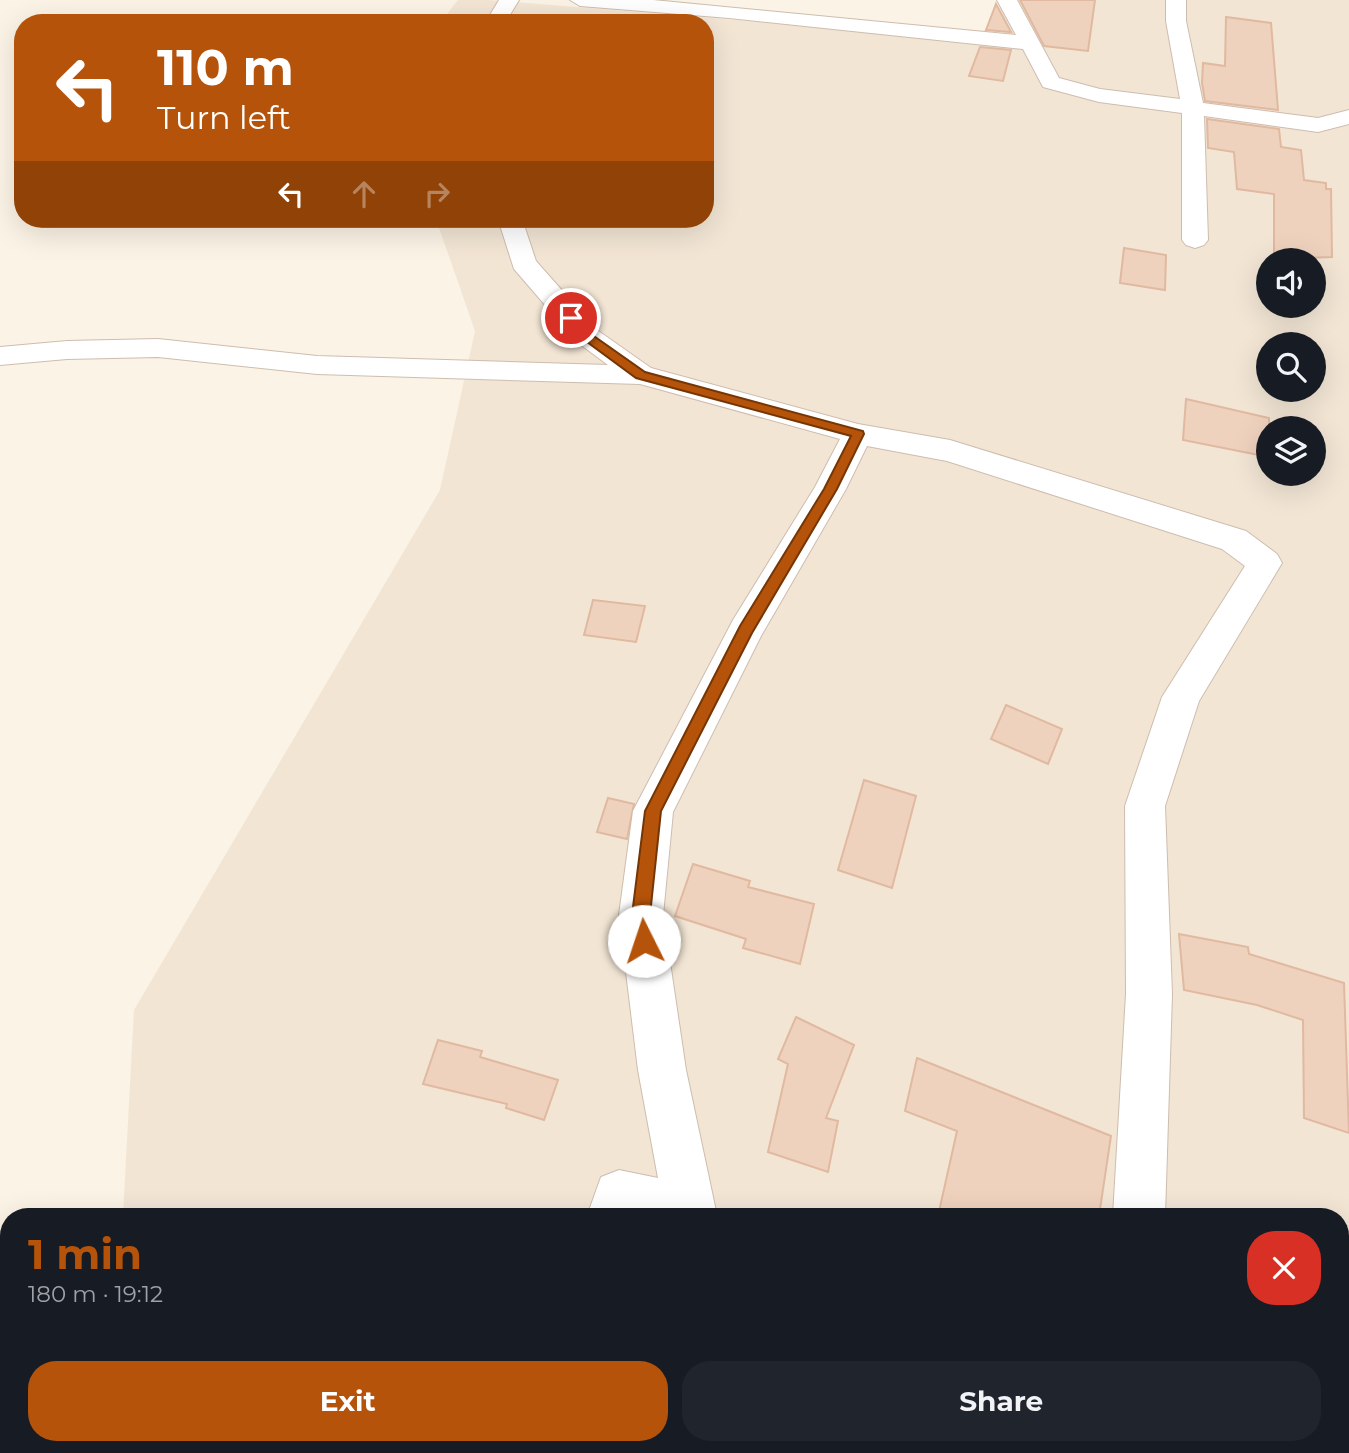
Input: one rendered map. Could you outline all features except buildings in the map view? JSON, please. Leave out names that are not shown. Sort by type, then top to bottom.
[{"type":"street","points":[[580,0],[729,12],[1029,43]]},
{"type":"street","points":[[1007,0],[1051,82],[1099,95],[1318,125],[1349,117]]},
{"type":"street","points":[[1177,0],[1176,21],[1193,108],[1195,240]]},
{"type":"street","points":[[1326,123],[1349,134]]},
{"type":"street","points":[[513,228],[523,263],[587,336],[640,375]]},
{"type":"street","points":[[0,356],[67,350],[158,348],[317,365],[640,375],[858,434],[950,451],[1234,540],[1265,563],[1181,697],[1145,806],[1149,994],[1139,1208]]},
{"type":"street","points":[[689,1208],[662,1070],[641,915],[653,811],[746,630],[830,489],[858,434]]},
{"type":"street","points":[[615,1208],[619,1195],[677,1208]]},
{"type":"shaded area","points":[[458,0],[488,0],[662,14],[447,14]]},
{"type":"shaded area","points":[[997,0],[1349,0],[1349,1208],[123,1208],[134,1010],[440,490],[475,331],[439,228],[714,228],[714,18],[1011,42]]},
{"type":"route","points":[[571,318],[587,336],[640,375],[858,434],[830,489],[746,630],[653,811],[641,915],[644,941]]}]
